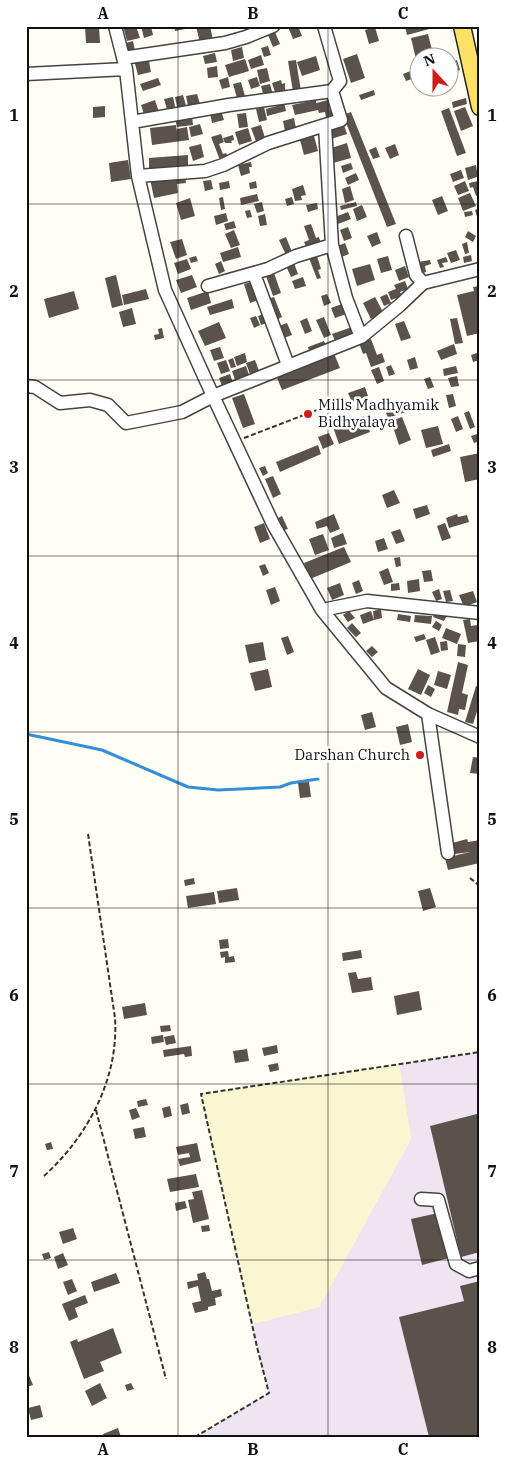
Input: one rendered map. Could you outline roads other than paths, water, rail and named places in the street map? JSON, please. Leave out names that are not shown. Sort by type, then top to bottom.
[{"type":"main road","points":[[462,26],[480,107]]},
{"type":"street","points":[[116,26],[124,64],[138,176],[165,290],[212,396],[273,524],[322,610],[386,688],[428,714],[480,737]]},
{"type":"street","points":[[132,122],[229,105],[332,91],[340,81],[324,26]]},
{"type":"street","points":[[26,74],[124,64],[225,43],[246,37],[268,27]]},
{"type":"street","points":[[138,176],[205,171],[223,165],[268,143],[341,120],[332,91]]},
{"type":"street","points":[[325,126],[332,245],[346,298],[361,337]]},
{"type":"street","points":[[406,236],[416,275],[422,283]]},
{"type":"street","points":[[208,286],[268,270],[296,256],[332,245]]},
{"type":"street","points":[[26,386],[35,386],[60,403],[90,400],[108,405],[126,423],[182,412],[212,396],[361,337],[400,305],[422,283],[480,269]]},
{"type":"street","points":[[254,274],[288,365]]},
{"type":"street","points":[[322,610],[367,601],[480,613]]},
{"type":"street","points":[[428,714],[448,853]]},
{"type":"street","points":[[421,1200],[438,1200],[456,1264],[469,1271],[480,1268]]},
{"type":"waterway","points":[[26,734],[102,750],[188,787],[218,790],[280,787],[291,783],[318,779]]},
{"type":"place","name":"Mills Madhyamik Bidhyalaya","points":[[308,414]]},
{"type":"place","name":"Darshan Church","points":[[420,755]]}]
